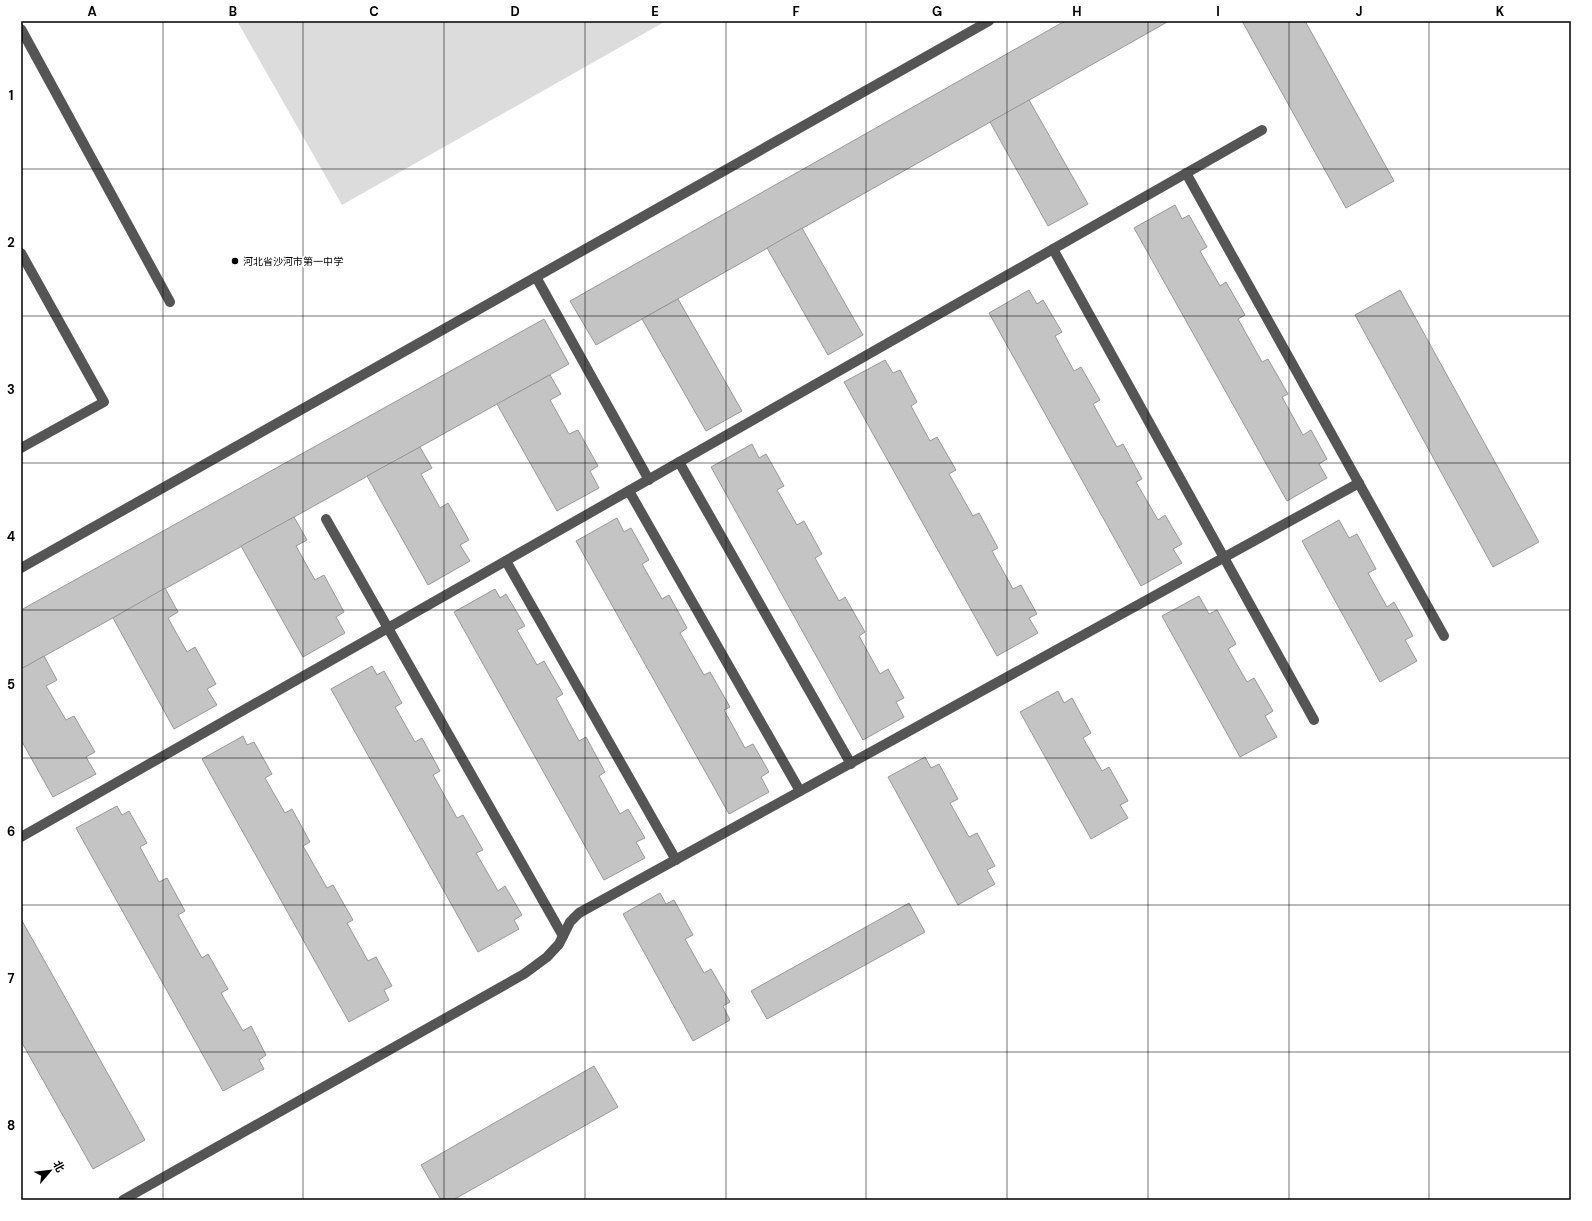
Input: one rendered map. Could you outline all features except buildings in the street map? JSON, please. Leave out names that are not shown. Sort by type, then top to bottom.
[{"type":"street","points":[[21,568],[989,21]]},
{"type":"street","points":[[21,29],[170,302]]},
{"type":"street","points":[[21,837],[1262,130]]},
{"type":"street","points":[[1186,173],[1444,636]]},
{"type":"street","points":[[1052,250],[1314,720]]},
{"type":"street","points":[[21,253],[104,402],[21,448]]},
{"type":"street","points":[[536,277],[649,480]]},
{"type":"street","points":[[679,462],[851,764]]},
{"type":"street","points":[[123,1200],[524,974],[547,957],[563,936],[570,922],[579,913],[1359,483]]},
{"type":"street","points":[[629,491],[800,791]]},
{"type":"street","points":[[326,519],[563,936]]},
{"type":"street","points":[[506,561],[676,860]]},
{"type":"shaded area","points":[[237,21],[666,21],[342,205]]},
{"type":"place","name":"河北省沙河市第一中学","points":[[235,261]]}]
